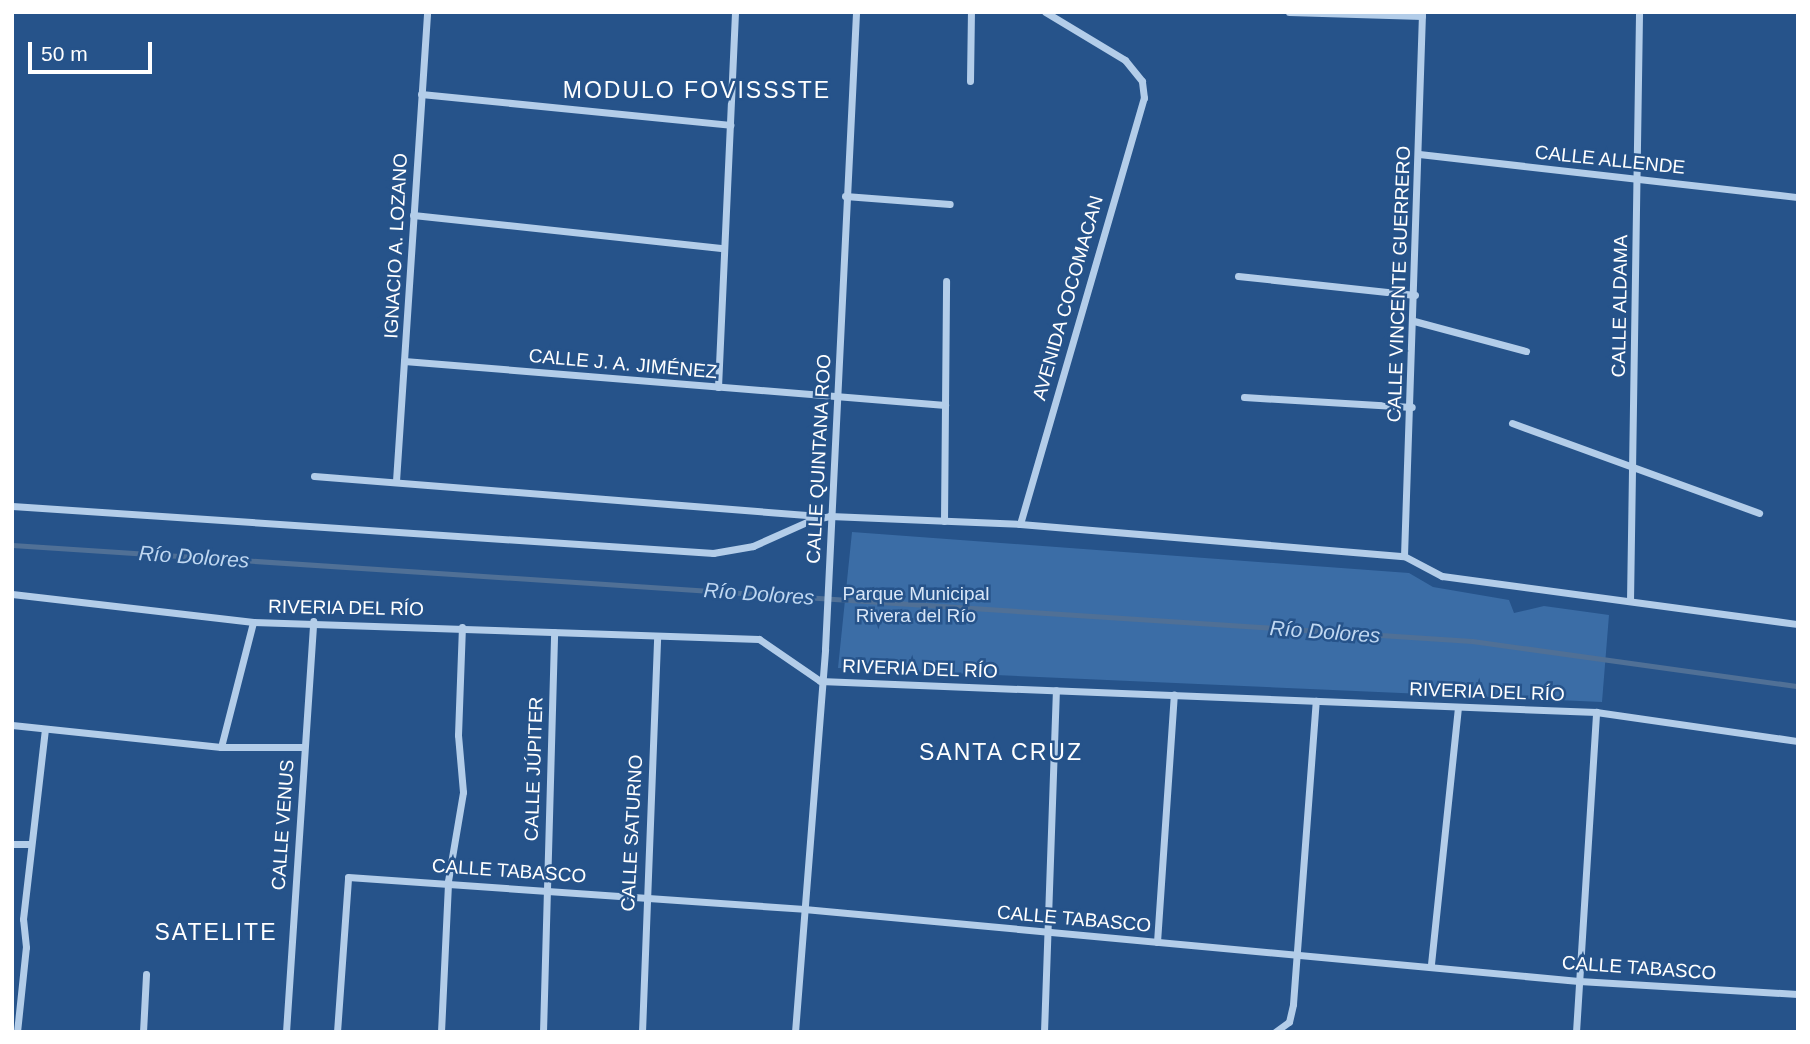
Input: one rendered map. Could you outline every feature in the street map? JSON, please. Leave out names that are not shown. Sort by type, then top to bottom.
[{"type":"street","name":"IGNACIO A. LOZANO","points":[[396,481],[427,12]]},
{"type":"street","points":[[718,387],[735,12]]},
{"type":"street","name":"CALLE QUINTANA ROO","points":[[795,1032],[820,681],[825,649],[856,12]]},
{"type":"street","points":[[970,81],[971,12]]},
{"type":"street","name":"AVENIDA COCOMACAN","points":[[1020,524],[1144,98],[1142,81],[1125,60],[1045,12]]},
{"type":"street","points":[[1289,12],[1422,14]]},
{"type":"street","name":"CALLE ALDAMA","points":[[1630,601],[1639,12]]},
{"type":"street","name":"CALLE VINCENTE GUERRERO","points":[[1404,556],[1412,407],[1422,14]]},
{"type":"street","points":[[421,94],[730,125]]},
{"type":"street","name":"CALLE ALLENDE","points":[[1419,155],[1798,197]]},
{"type":"street","points":[[845,196],[950,204]]},
{"type":"street","points":[[413,215],[723,248]]},
{"type":"street","points":[[1238,276],[1415,295]]},
{"type":"street","points":[[944,521],[946,281]]},
{"type":"street","points":[[1414,321],[1526,351]]},
{"type":"street","name":"CALLE J. A. JIMÉNEZ","points":[[404,362],[839,399],[945,405]]},
{"type":"street","points":[[1244,397],[1412,407]]},
{"type":"street","points":[[1512,423],[1759,513]]},
{"type":"street","points":[[314,476],[831,516],[1020,524],[1404,556],[1442,576],[1798,624]]},
{"type":"street","points":[[12,506],[713,553],[752,546],[811,520],[831,516]]},
{"type":"street","name":"RIVERIA DEL RÍO","points":[[12,594],[253,622],[313,621],[759,639],[820,681],[1596,712],[1798,741]]},
{"type":"street","name":"CALLE VENUS","points":[[286,1032],[313,621]]},
{"type":"street","points":[[221,747],[253,622]]},
{"type":"street","points":[[441,1032],[448,881],[463,792],[458,735],[462,627]]},
{"type":"street","name":"CALLE JÚPITER","points":[[543,1032],[554,632]]},
{"type":"street","name":"CALLE SATURNO","points":[[642,1032],[644,897],[657,636]]},
{"type":"street","points":[[1044,1032],[1056,691]]},
{"type":"street","points":[[1157,942],[1174,695]]},
{"type":"street","points":[[1275,1032],[1289,1022],[1298,952],[1316,701]]},
{"type":"street","points":[[1431,964],[1458,707]]},
{"type":"street","points":[[1576,1032],[1596,712]]},
{"type":"street","points":[[12,725],[221,747],[304,747]]},
{"type":"street","points":[[17,1032],[30,844],[45,729]]},
{"type":"street","points":[[12,844],[30,844]]},
{"type":"street","name":"CALLE TABASCO","points":[[337,1032],[348,877],[448,881],[804,909],[1049,934],[1431,964],[1579,981],[1798,993]]},
{"type":"street","points":[[143,1032],[146,974]]},
{"type":"green space","name":"Parque Municipal Rivera del Río","points":[[852,532],[1409,573],[1433,587],[1509,600],[1514,613],[1544,606],[1609,615],[1602,702],[838,668]]},
{"type":"waterway","name":"Río Dolores","points":[[12,545],[1472,641],[1798,686]]},
{"type":"district","name":"MODULO FOVISSSTE","points":[[697,90]]},
{"type":"district","name":"SANTA CRUZ","points":[[1001,752]]},
{"type":"district","name":"SATELITE","points":[[216,932]]}]
